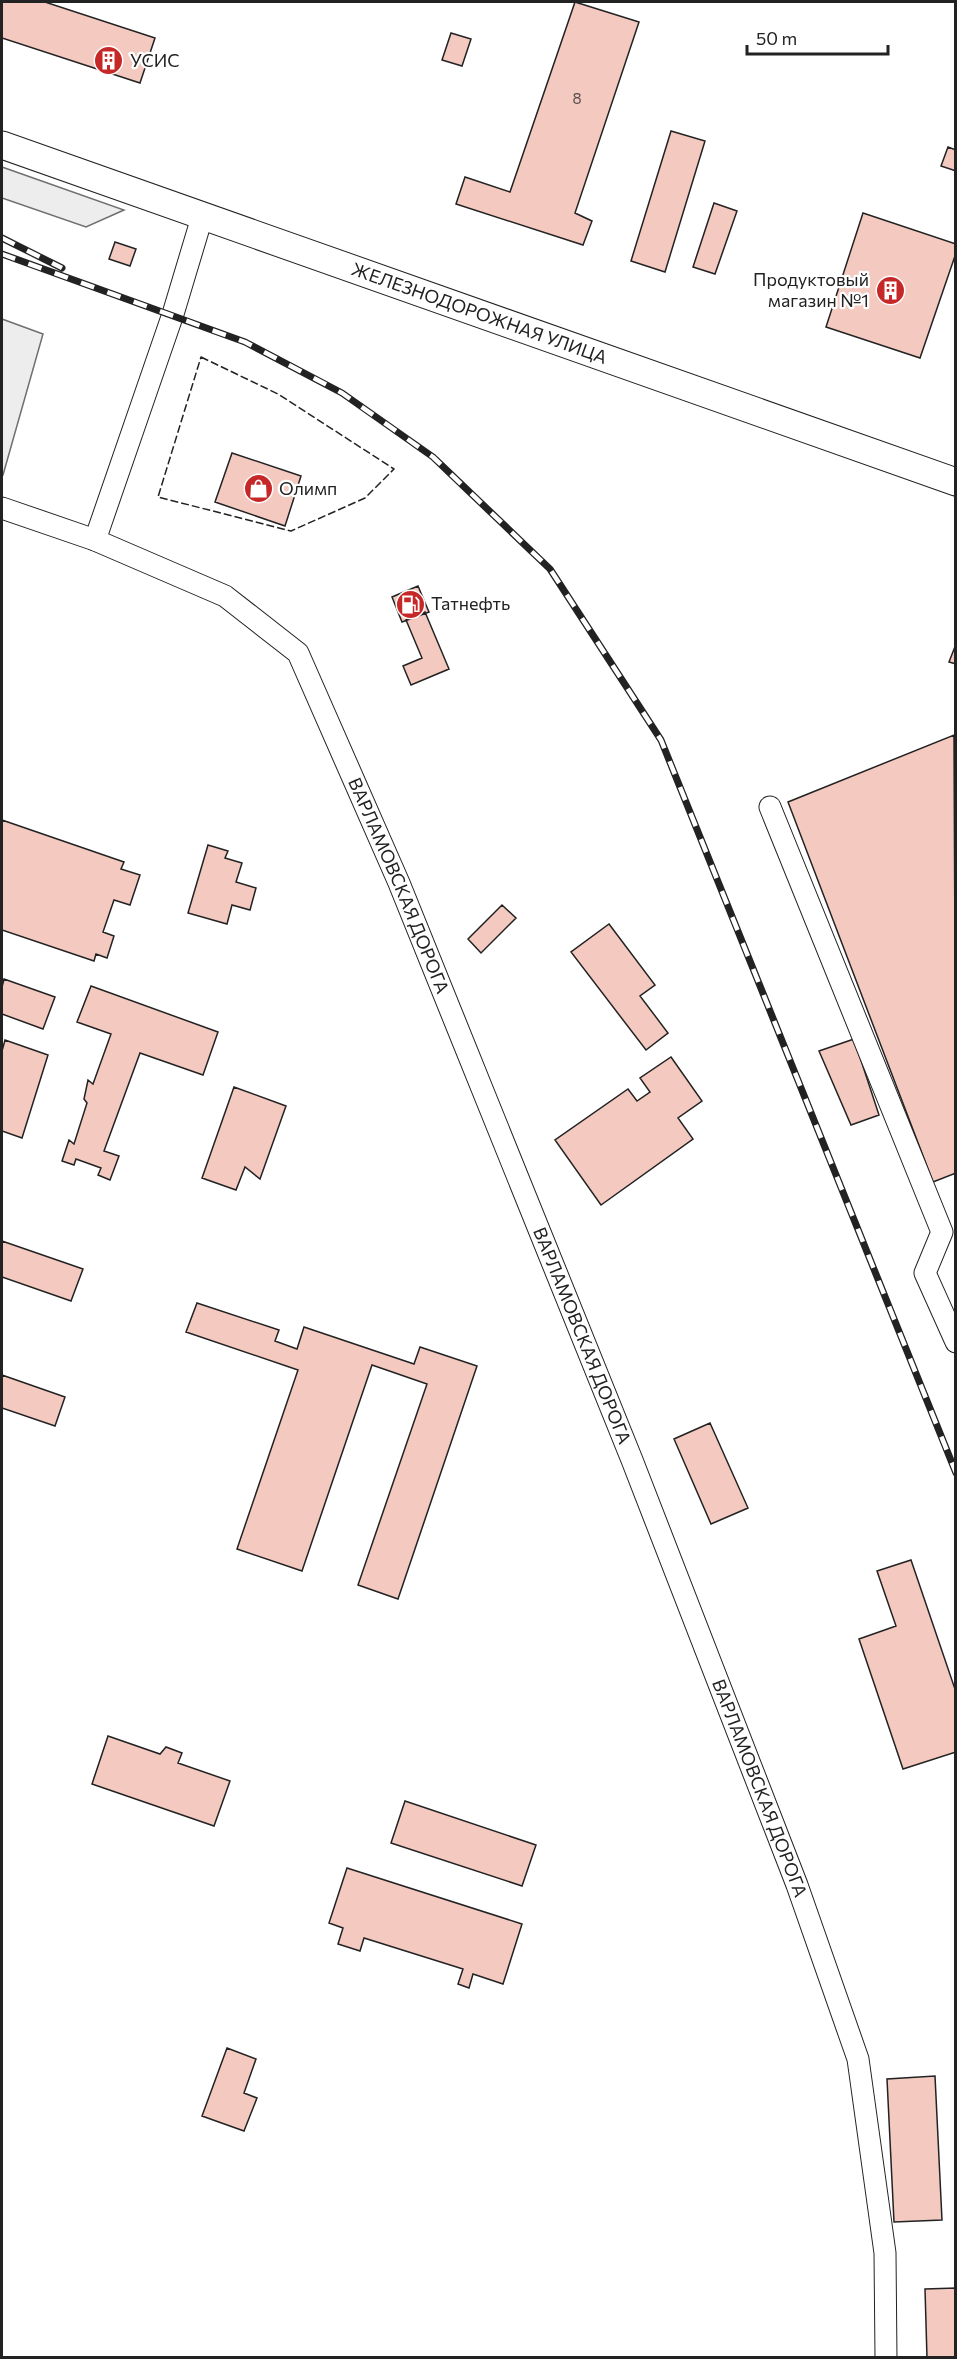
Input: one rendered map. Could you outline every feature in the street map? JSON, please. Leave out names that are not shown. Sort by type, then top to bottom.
[{"type":"main road","name":"ЖЕЛЕЗНОДОРОЖНАЯ УЛИЦА","points":[[2,145],[203,214],[956,482]]},
{"type":"street","points":[[95,540],[173,314],[203,214]]},
{"type":"street","name":"ВАРЛАМОВСКАЯ ДОРОГА","points":[[2,508],[95,540],[225,596],[298,653],[399,883],[632,1460],[797,1886],[858,2058],[885,2253],[886,2358]]},
{"type":"street","points":[[770,807],[949,1229],[925,1273],[956,1342]]},
{"type":"shaded area","points":[[2,167],[124,210],[86,227],[2,198]]},
{"type":"shaded area","points":[[2,319],[43,334],[3,475],[2,475]]},
{"type":"building","name":"УСИС","points":[[2,2],[45,2],[155,38],[140,83],[2,38]]},
{"type":"building","points":[[575,2],[639,22],[575,213],[592,221],[583,245],[456,204],[465,177],[510,192]]},
{"type":"building","points":[[451,33],[471,39],[462,66],[442,60]]},
{"type":"building","points":[[671,131],[705,141],[665,272],[631,261]]},
{"type":"building","points":[[948,147],[956,150],[956,171],[941,166]]},
{"type":"building","points":[[714,203],[737,211],[715,274],[693,267]]},
{"type":"building","name":"Продуктовый магазин №1","points":[[863,213],[956,244],[956,253],[920,358],[826,327]]},
{"type":"building","points":[[115,242],[136,249],[130,266],[109,259]]},
{"type":"building","name":"Олимп","points":[[232,453],[301,476],[285,526],[215,502]]},
{"type":"building","name":"Татнефть","points":[[418,586],[429,612],[402,622],[392,597]]},
{"type":"building","points":[[425,612],[449,669],[411,685],[403,666],[422,658],[406,620]]},
{"type":"building","points":[[956,644],[956,664],[949,662]]},
{"type":"building","points":[[954,735],[956,1173],[933,1182],[788,802]]},
{"type":"building","points":[[2,820],[124,862],[121,869],[140,875],[130,905],[114,900],[103,932],[114,936],[107,958],[96,954],[94,961],[2,930]]},
{"type":"building","points":[[208,845],[228,851],[225,858],[242,863],[236,882],[256,888],[250,910],[232,905],[227,924],[188,913]]},
{"type":"building","points":[[502,905],[516,918],[481,953],[468,939]]},
{"type":"building","points":[[609,924],[655,985],[640,996],[668,1033],[646,1050],[571,952]]},
{"type":"building","points":[[4,979],[55,997],[43,1029],[2,1014]]},
{"type":"building","points":[[91,986],[218,1032],[203,1075],[140,1053],[104,1151],[119,1156],[110,1180],[98,1175],[101,1168],[76,1159],[74,1165],[62,1161],[69,1140],[74,1144],[87,1103],[84,1099],[88,1080],[93,1084],[111,1034],[77,1022]]},
{"type":"building","points":[[854,1039],[879,1115],[851,1125],[819,1051]]},
{"type":"building","points":[[5,1040],[48,1055],[22,1138],[2,1131],[2,1051]]},
{"type":"building","points":[[671,1057],[702,1101],[678,1118],[693,1139],[601,1205],[555,1140],[628,1089],[637,1101],[650,1092],[640,1078]]},
{"type":"building","points":[[234,1087],[286,1106],[260,1179],[245,1167],[236,1190],[202,1178]]},
{"type":"building","points":[[2,1241],[83,1269],[71,1301],[2,1277]]},
{"type":"building","points":[[197,1303],[279,1330],[275,1341],[297,1349],[304,1327],[414,1364],[420,1347],[477,1366],[398,1599],[358,1585],[427,1384],[372,1365],[302,1571],[237,1549],[298,1370],[186,1332]]},
{"type":"building","points":[[2,1375],[65,1397],[55,1426],[2,1408]]},
{"type":"building","points":[[710,1423],[748,1508],[711,1524],[674,1439]]},
{"type":"building","points":[[911,1560],[956,1692],[956,1752],[903,1769],[859,1639],[896,1626],[877,1571]]},
{"type":"building","points":[[108,1736],[160,1754],[166,1747],[182,1753],[178,1763],[230,1781],[214,1826],[92,1784]]},
{"type":"building","points":[[405,1801],[536,1845],[522,1886],[391,1843]]},
{"type":"building","points":[[347,1868],[522,1924],[503,1984],[473,1974],[469,1988],[458,1984],[463,1969],[364,1938],[360,1951],[338,1944],[343,1928],[329,1923]]},
{"type":"building","points":[[227,2048],[256,2059],[244,2093],[257,2098],[244,2131],[202,2116]]},
{"type":"building","points":[[935,2076],[942,2220],[894,2222],[887,2079]]},
{"type":"building","points":[[956,2288],[956,2358],[927,2358],[925,2289]]},
{"type":"railway","points":[[2,238],[62,268]]},
{"type":"railway","points":[[2,254],[245,342],[342,393],[433,457],[550,569],[661,740],[956,1473]]},
{"type":"fence","points":[[201,357],[278,394],[394,469],[365,498],[291,531],[158,497],[201,357]]},
{"type":"place","name":"УСИС","points":[[109,61]]},
{"type":"place","name":"Продуктовый магазин №1","points":[[890,290]]},
{"type":"place","name":"Олимп","points":[[258,489]]},
{"type":"place","name":"Татнефть","points":[[410,604]]}]
